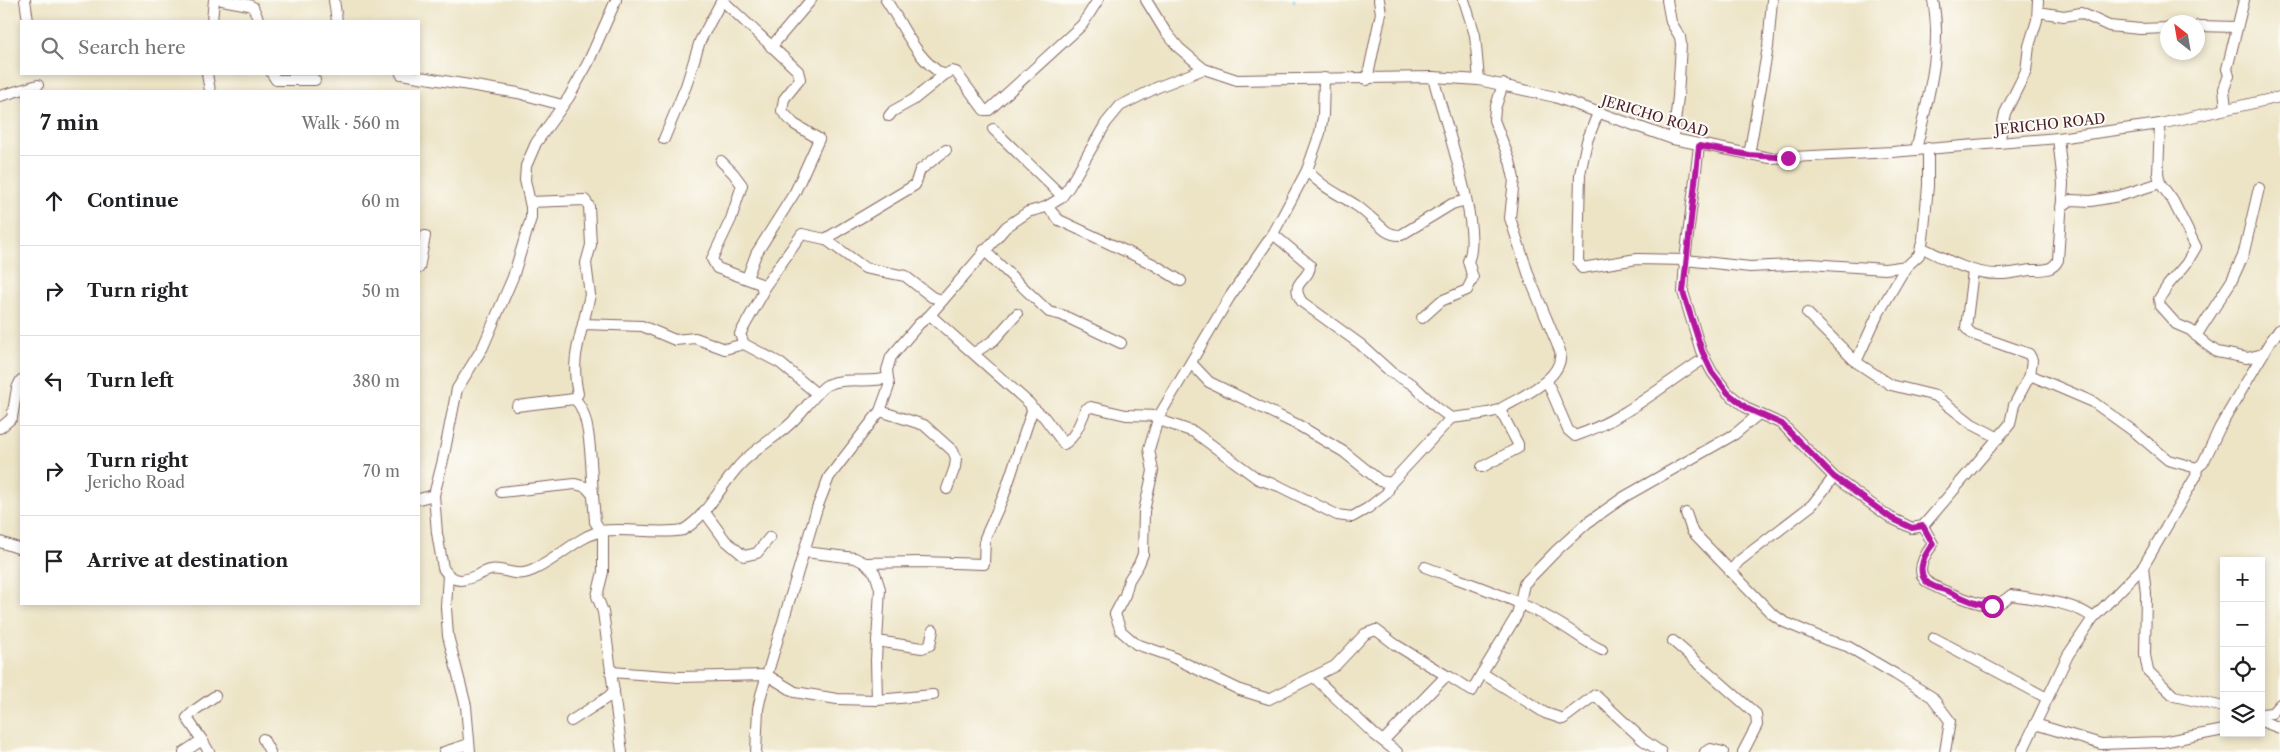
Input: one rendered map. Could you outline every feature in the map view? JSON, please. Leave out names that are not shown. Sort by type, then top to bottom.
[{"type":"street","points":[[24,0],[28,20]]},
{"type":"street","points":[[212,20],[214,0]]},
{"type":"street","points":[[222,0],[253,7],[259,20]]},
{"type":"street","points":[[334,0],[337,20]]},
{"type":"street","points":[[616,0],[588,63],[536,143],[526,166],[525,180],[530,202],[531,218],[510,286],[483,347],[457,390],[434,495],[437,533],[443,568],[448,575],[458,580],[469,579],[496,570],[516,575],[528,572],[602,531],[682,530],[690,527],[739,466],[791,424],[825,386],[840,380],[874,382],[887,378]]},
{"type":"street","points":[[664,140],[686,86],[700,41],[722,0],[800,76],[798,84],[784,99],[782,111],[794,124],[819,139],[795,192],[756,254],[747,278]]},
{"type":"street","points":[[772,47],[811,0]]},
{"type":"street","points":[[886,0],[906,37],[935,70],[944,75]]},
{"type":"street","name":"JERICHO ROAD","points":[[1146,0],[1165,31],[1179,48],[1204,69],[1237,80],[1324,78],[1367,80],[1432,77],[1479,80],[1555,97],[1673,140],[1749,155],[1788,158],[2058,138],[2160,124],[2280,97]]},
{"type":"street","points":[[1367,80],[1381,13],[1379,0]]},
{"type":"street","points":[[1464,0],[1475,35],[1479,80]]},
{"type":"street","points":[[1667,0],[1670,22],[1680,36],[1681,44],[1673,140]]},
{"type":"street","points":[[1749,155],[1768,47],[1772,0]]},
{"type":"street","points":[[1916,150],[1931,86],[1935,57],[1936,16],[1933,0]]},
{"type":"street","points":[[1999,143],[2005,113],[2026,71],[2029,46],[2038,12],[2038,0]]},
{"type":"street","points":[[2226,109],[2224,89],[2229,75],[2227,69],[2244,0]]},
{"type":"street","points":[[889,116],[892,111],[912,100],[952,71],[956,72],[984,110],[989,110],[1082,25],[1092,2]]},
{"type":"street","points":[[2038,12],[2064,16],[2081,13],[2110,26],[2140,29],[2160,28]]},
{"type":"street","points":[[2205,26],[2237,27]]},
{"type":"street","points":[[756,752],[758,709],[818,508],[829,477],[880,411],[889,386],[887,370],[893,353],[930,315],[984,250],[1006,227],[1020,216],[1050,205],[1062,196],[1106,123],[1120,106],[1158,87],[1204,69]]},
{"type":"street","points":[[36,75],[38,88]]},
{"type":"street","points":[[207,75],[210,90]]},
{"type":"street","points":[[273,75],[276,80],[315,80]]},
{"type":"street","points":[[407,75],[518,93],[562,105]]},
{"type":"street","points":[[1422,318],[1442,301],[1467,290],[1473,278],[1468,261],[1472,253],[1472,243],[1466,200],[1432,77]]},
{"type":"street","points":[[1324,78],[1323,115],[1320,133],[1307,170],[1273,234],[1229,298],[1159,418],[1149,449],[1153,472],[1144,511],[1143,554],[1129,580],[1115,614],[1121,631],[1136,644],[1168,656],[1240,690],[1269,699],[1315,678],[1335,666],[1365,634],[1376,630],[1396,645],[1472,690],[1517,615],[1524,584],[1587,523],[1624,497],[1652,483],[1735,434],[1759,414]]},
{"type":"street","points":[[930,315],[1044,417],[1064,444],[1074,433],[1086,409],[1091,407],[1126,415],[1159,418],[1194,432],[1258,479],[1280,486],[1337,514],[1352,517],[1368,508],[1387,493],[1391,483],[1451,418],[1500,410],[1546,381],[1558,370],[1561,356],[1530,279],[1510,218],[1514,179],[1510,161],[1494,120],[1495,109],[1503,84]]},
{"type":"street","points":[[0,96],[20,92]]},
{"type":"street","points":[[1598,113],[1588,141],[1580,174],[1578,263],[1582,268],[1637,259],[1685,260],[1750,267],[1810,264],[1885,269],[1907,266]]},
{"type":"street","points":[[2160,124],[2158,173],[2160,183],[2173,201],[2196,247],[2186,264],[2168,284],[2159,299],[2160,306],[2176,324],[2190,330],[2206,344],[2227,355],[2247,358],[2263,354]]},
{"type":"street","points":[[993,129],[1062,196]]},
{"type":"street","points":[[1921,247],[1972,271],[2000,274],[2052,268],[2058,260],[2063,190],[2063,173],[2058,138]]},
{"type":"street","points":[[1699,146],[1683,292],[1705,358],[1712,372],[1728,393],[1748,409],[1782,424],[1834,477],[1891,518],[1912,528],[1923,526],[1958,482],[2000,438],[2010,424],[2014,405],[2030,375],[2032,360],[2029,354],[1972,334],[1966,328],[1972,271]]},
{"type":"street","points":[[1856,362],[1877,316],[1907,266],[1918,258],[1928,186],[1928,148]]},
{"type":"street","points":[[825,239],[916,185],[920,170],[946,150]]},
{"type":"street","points":[[721,161],[734,172],[742,185],[731,219],[712,259],[717,268],[761,284],[763,289]]},
{"type":"street","points":[[1307,170],[1327,189],[1355,205],[1377,221],[1387,233],[1401,235],[1452,204],[1466,200]]},
{"type":"street","points":[[2061,207],[2071,200],[2091,200],[2119,196],[2160,183]]},
{"type":"street","points":[[2196,336],[2232,280],[2244,256],[2259,188]]},
{"type":"street","points":[[2063,190],[2071,200]]},
{"type":"street","points":[[517,406],[574,399],[578,394],[574,378],[575,355],[590,295],[586,263],[591,245],[590,206],[585,200],[530,202]]},
{"type":"street","points":[[1050,205],[1050,210],[1059,220],[1153,264],[1181,281]]},
{"type":"street","points":[[817,394],[780,363],[744,344],[740,334],[763,293],[763,289],[802,234],[825,239],[865,268],[905,276],[932,297],[943,300]]},
{"type":"street","points":[[1273,234],[1310,265],[1310,269],[1297,287],[1297,292],[1302,302],[1353,339],[1392,373],[1412,384],[1436,407],[1451,418]]},
{"type":"street","points":[[420,263],[425,236]]},
{"type":"street","points":[[984,250],[1049,312],[1062,315],[1121,343]]},
{"type":"street","points":[[1807,313],[1856,362],[1891,385],[1936,396],[1972,424],[2000,438]]},
{"type":"street","points":[[974,353],[994,340],[1017,314]]},
{"type":"street","points":[[583,324],[642,326],[675,340],[695,338],[725,349],[744,344]]},
{"type":"street","points":[[2022,752],[2068,655],[2093,618],[2143,567],[2196,476],[2197,468],[2203,463],[2220,427],[2280,329]]},
{"type":"street","points":[[1546,381],[1568,430],[1575,436],[1594,428],[1645,400],[1660,387],[1705,358]]},
{"type":"street","points":[[1191,363],[1209,382],[1298,425],[1344,452],[1380,480],[1391,483]]},
{"type":"street","points":[[2030,375],[2093,402],[2136,433],[2168,460],[2197,468]]},
{"type":"street","points":[[0,428],[12,418],[17,388],[20,382]]},
{"type":"street","points":[[574,399],[578,402],[584,415],[595,522],[602,531],[603,572],[597,589],[597,596],[602,612],[622,752]]},
{"type":"street","points":[[865,563],[984,564],[985,538],[1004,495],[1032,407]]},
{"type":"street","points":[[1482,467],[1518,448],[1500,410]]},
{"type":"street","points":[[880,411],[924,425],[953,452],[956,458],[955,467],[947,489]]},
{"type":"street","points":[[1730,572],[1739,561],[1812,505],[1834,477]]},
{"type":"street","points":[[501,492],[576,484],[586,487],[593,495]]},
{"type":"street","points":[[420,499],[434,495]]},
{"type":"street","points":[[704,511],[725,540],[744,556],[757,553],[770,537]]},
{"type":"street","points":[[1686,512],[1692,530],[1771,613],[1784,622],[1827,640],[1847,646],[1932,697],[1950,721],[1946,752]]},
{"type":"street","points":[[1923,526],[1933,544],[1923,561],[1921,571],[1924,580],[1933,586],[1981,605],[1992,606],[2005,601],[2011,595],[2085,610],[2093,618]]},
{"type":"street","points":[[0,542],[20,549]]},
{"type":"street","points":[[805,552],[855,558],[865,563],[875,573],[880,588],[877,641],[877,700]]},
{"type":"street","points":[[1425,567],[1520,604],[1560,624],[1583,641],[1602,650]]},
{"type":"street","points":[[2143,567],[2146,594],[2145,654],[2148,671],[2174,696],[2220,706]]},
{"type":"street","points":[[444,752],[469,748],[465,699],[448,636],[446,607],[448,575]]},
{"type":"street","points":[[877,641],[922,648],[930,645],[933,630]]},
{"type":"street","points":[[1934,638],[2047,698]]},
{"type":"street","points":[[1673,641],[1756,714],[1757,725],[1743,752]]},
{"type":"street","points":[[611,672],[679,677],[767,676],[795,692],[837,699],[877,700],[933,695]]},
{"type":"street","points":[[1482,673],[1545,713],[1563,719],[1595,695],[1643,740],[1661,752]]},
{"type":"street","points":[[1383,742],[1447,676]]},
{"type":"street","points":[[1315,678],[1383,742],[1397,752]]},
{"type":"street","points":[[571,721],[608,697],[614,690]]},
{"type":"street","points":[[209,752],[187,718],[215,696]]},
{"type":"street","points":[[2196,701],[2220,710]]},
{"type":"street","points":[[2265,714],[2272,713],[2280,704]]},
{"type":"street","points":[[2035,724],[2102,744],[2162,742],[2220,731]]},
{"type":"street","points":[[263,739],[270,752]]},
{"type":"street","points":[[184,752],[202,740]]},
{"type":"street","points":[[1705,752],[1711,749],[1723,752]]},
{"type":"route","points":[[1788,158],[1770,158],[1699,146],[1683,275],[1683,292],[1702,351],[1712,372],[1728,393],[1748,409],[1782,424],[1834,477],[1891,518],[1912,528],[1923,526],[1933,544],[1923,561],[1921,571],[1924,580],[1933,586],[1981,605],[1992,606]]}]
